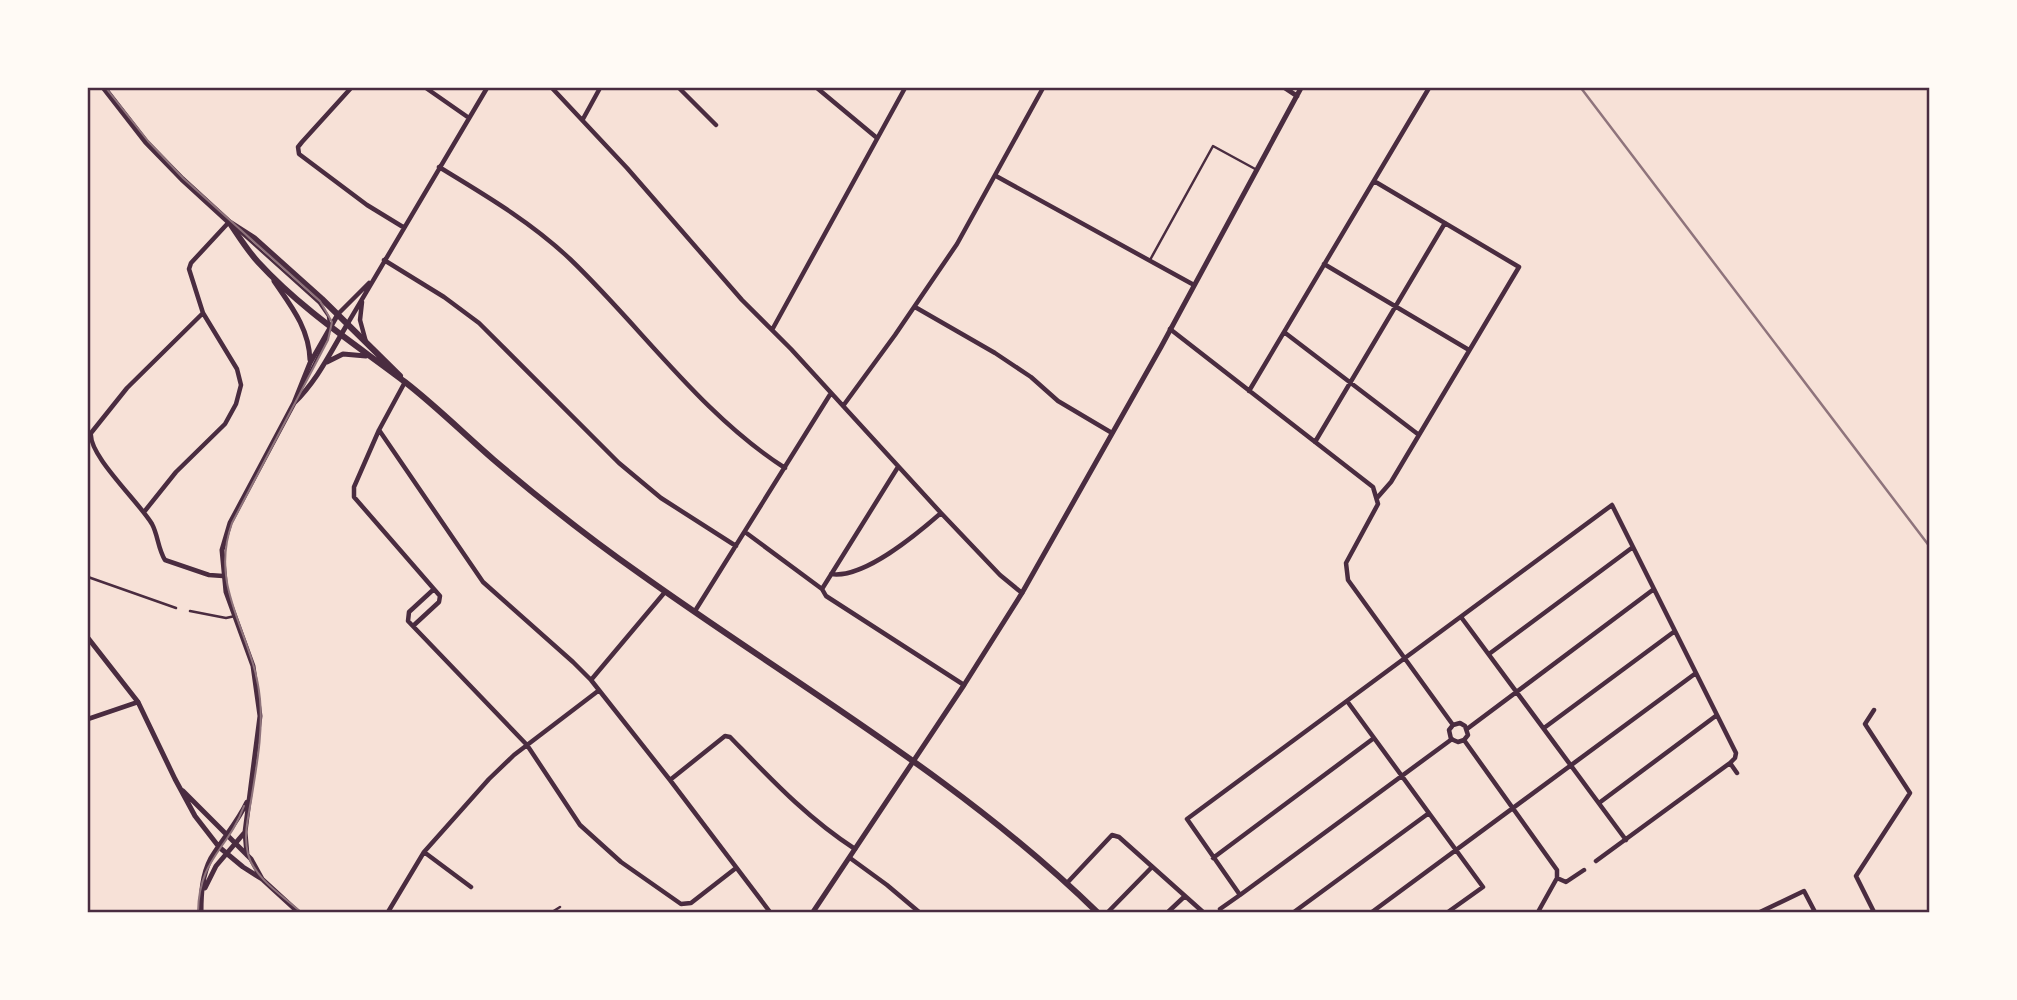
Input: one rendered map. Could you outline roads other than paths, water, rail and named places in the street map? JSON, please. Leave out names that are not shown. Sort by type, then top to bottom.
[{"type":"main road","points":[[104,88],[159,156],[229,222],[256,259],[310,311],[405,382],[544,502],[665,592],[829,702],[999,824],[1097,912]]},
{"type":"main road","points":[[229,222],[268,251],[348,323],[405,382]]},
{"type":"street","points":[[351,88],[298,147],[299,154],[367,205],[403,227]]},
{"type":"street","points":[[426,88],[469,118]]},
{"type":"street","points":[[294,403],[307,391],[325,365],[372,280],[487,88]]},
{"type":"street","points":[[552,88],[898,467],[1000,575],[1022,593]]},
{"type":"street","points":[[583,119],[600,88]]},
{"type":"street","points":[[679,88],[716,125]]},
{"type":"street","points":[[817,88],[877,138]]},
{"type":"street","points":[[772,330],[791,300],[905,88]]},
{"type":"street","points":[[843,406],[957,244],[1043,88]]},
{"type":"street","points":[[1285,88],[1297,96]]},
{"type":"street","points":[[813,912],[1022,593],[1170,330],[1301,88]]},
{"type":"street","points":[[1249,391],[1429,88]]},
{"type":"street","points":[[439,167],[523,219],[558,247],[708,404],[762,453],[785,468]]},
{"type":"street","points":[[995,176],[1194,285]]},
{"type":"street","points":[[1374,181],[1518,267],[1419,435],[1389,484],[1377,498],[1375,511],[1346,563],[1346,573],[1351,586],[1453,725]]},
{"type":"street","points":[[144,512],[176,472],[225,424],[236,404],[241,385],[237,369],[202,313],[189,270],[191,263],[229,222]]},
{"type":"street","points":[[1315,442],[1445,223]]},
{"type":"street","points":[[384,260],[444,297],[479,323],[619,463],[661,498],[736,546]]},
{"type":"street","points":[[1324,264],[1469,350]]},
{"type":"street","points":[[271,275],[305,330],[310,345],[310,362]]},
{"type":"street","points":[[247,855],[245,832],[248,799],[260,716],[253,666],[226,592],[222,550],[230,523],[294,403],[310,362],[330,326],[338,314],[372,280]]},
{"type":"street","points":[[362,301],[360,320],[366,342]]},
{"type":"street","points":[[915,307],[995,353],[1031,377],[1058,401],[1112,433]]},
{"type":"street","points":[[202,313],[127,388],[91,433],[90,440],[103,462],[153,526],[165,560],[209,575],[223,576]]},
{"type":"street","points":[[1170,330],[1368,481],[1377,498]]},
{"type":"street","points":[[1283,332],[1419,435]]},
{"type":"street","points":[[325,365],[343,354],[366,355]]},
{"type":"street","points":[[405,382],[379,430],[354,487],[354,497],[441,599],[413,626]]},
{"type":"street","points":[[695,611],[831,393]]},
{"type":"street","points":[[379,430],[484,582],[591,680],[769,912]]},
{"type":"street","points":[[822,589],[898,467]]},
{"type":"street","points":[[1240,895],[1187,820],[1612,505],[1736,753],[1730,763],[1596,861]]},
{"type":"street","points":[[831,574],[841,576],[851,573],[908,542],[941,513]]},
{"type":"street","points":[[745,532],[822,589],[826,596],[964,685]]},
{"type":"street","points":[[1489,654],[1633,547]]},
{"type":"street","points":[[434,589],[409,612],[408,621],[527,745],[580,825],[621,862],[681,904],[691,903],[736,868]]},
{"type":"street","points":[[1467,729],[1654,589]]},
{"type":"street","points":[[591,680],[665,592]]},
{"type":"street","points":[[1461,617],[1626,839]]},
{"type":"street","points":[[1544,728],[1675,631]]},
{"type":"street","points":[[88,638],[138,702],[195,816],[219,847],[262,879],[298,912]]},
{"type":"street","points":[[1372,912],[1696,673]]},
{"type":"street","points":[[388,912],[424,852],[489,779],[527,745],[598,691]]},
{"type":"street","points":[[1347,701],[1483,887],[1448,912]]},
{"type":"street","points":[[88,719],[138,702]]},
{"type":"street","points":[[1874,710],[1865,724],[1910,793],[1856,876],[1874,912]]},
{"type":"street","points":[[1599,803],[1717,715]]},
{"type":"street","points":[[1460,723],[1467,729],[1468,735],[1458,742],[1452,739],[1449,733],[1453,725],[1460,723]]},
{"type":"street","points":[[670,780],[725,736],[730,737],[781,791],[814,820],[855,849]]},
{"type":"street","points":[[1213,858],[1374,738]]},
{"type":"street","points":[[1220,909],[1452,739]]},
{"type":"street","points":[[1464,740],[1553,862],[1558,878],[1566,882],[1584,870]]},
{"type":"street","points":[[1730,763],[1737,773]]},
{"type":"street","points":[[180,789],[247,855],[262,879]]},
{"type":"street","points":[[201,912],[204,878],[209,863],[239,821],[248,799]]},
{"type":"street","points":[[1294,912],[1429,813]]},
{"type":"street","points":[[201,897],[216,866],[245,832]]},
{"type":"street","points":[[1067,883],[1112,835],[1119,837],[1203,912]]},
{"type":"street","points":[[424,852],[471,887]]},
{"type":"street","points":[[850,858],[919,912]]},
{"type":"street","points":[[1108,912],[1153,867]]},
{"type":"street","points":[[1538,912],[1558,878]]},
{"type":"street","points":[[1760,912],[1804,891],[1815,912]]},
{"type":"street","points":[[1168,912],[1185,896]]},
{"type":"lane","points":[[1150,260],[1213,146],[1257,170]]},
{"type":"lane","points":[[229,222],[319,303],[328,316],[330,326],[326,344],[294,403]]},
{"type":"lane","points":[[88,577],[176,608]]},
{"type":"lane","points":[[190,611],[226,618],[235,616]]},
{"type":"lane","points":[[552,912],[560,907]]},
{"type":"tram line","points":[[106,88],[148,141],[183,178],[320,301],[332,322],[328,340],[232,523],[226,547],[225,570],[229,591],[250,654],[260,699],[259,747],[246,832],[248,854],[263,879],[301,912]]},
{"type":"tram line","points":[[198,912],[203,879],[244,806]]},
{"type":"railway","points":[[1581,88],[1930,547]]}]
